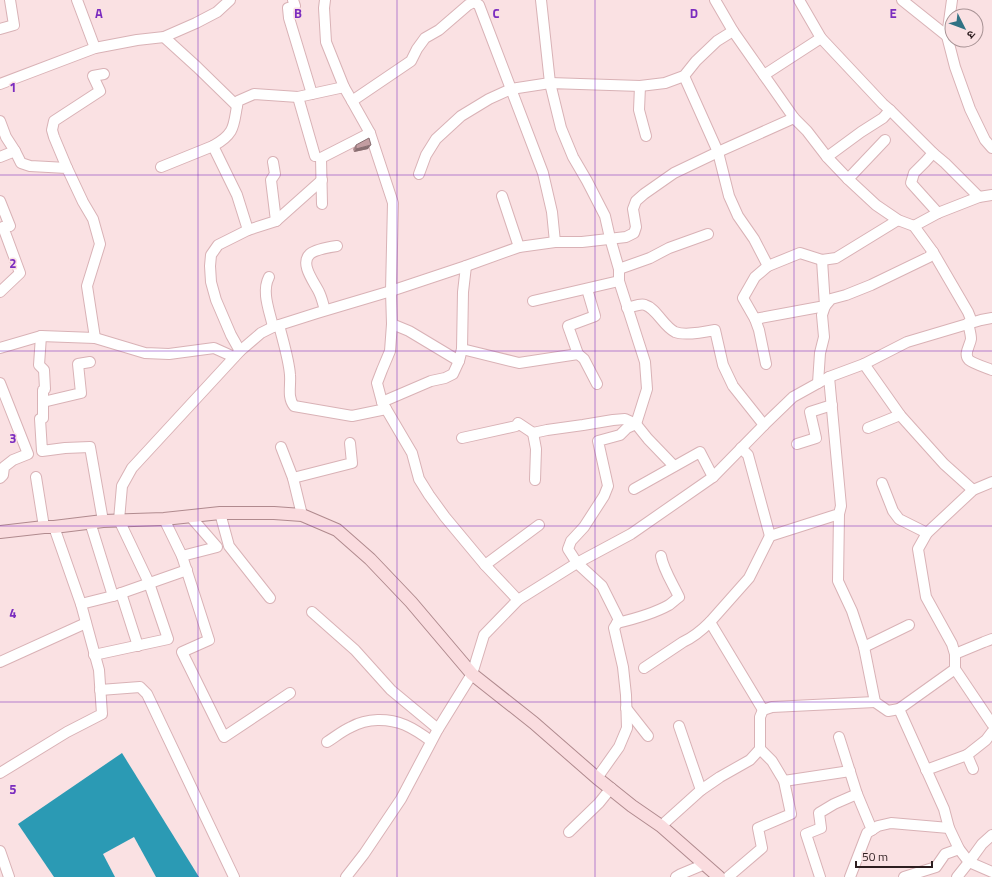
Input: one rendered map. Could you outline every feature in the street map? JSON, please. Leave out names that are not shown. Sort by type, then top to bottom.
[{"type":"main road","points":[[0,532],[90,522],[164,519],[220,513],[274,513],[302,516],[337,530],[370,559],[411,602],[472,674],[534,723],[597,778],[632,806],[661,826],[719,877]]},
{"type":"street","points":[[0,29],[14,25],[10,0]]},
{"type":"street","points":[[77,0],[95,48]]},
{"type":"street","points":[[0,84],[95,48],[137,40],[164,37],[217,12],[218,4],[230,0]]},
{"type":"street","points":[[293,0],[295,6],[288,8],[289,18],[312,94]]},
{"type":"street","points":[[325,0],[326,42],[344,87],[370,133],[392,203],[392,324],[390,351],[377,383],[384,406],[412,453],[419,479],[445,517],[485,565],[518,600]]},
{"type":"street","points":[[541,0],[550,83],[561,128],[573,157],[605,216],[619,269],[619,281],[645,362],[647,389],[636,424],[627,428],[620,436],[598,441],[608,486],[604,496],[584,527],[571,541],[568,549],[577,563],[602,586],[619,620],[614,628],[623,667],[627,728],[619,747],[597,778]]},
{"type":"street","points":[[715,0],[733,32],[794,118],[808,131],[827,157],[876,205],[898,220],[914,226],[934,252],[968,312],[971,336],[967,349],[967,357],[970,361],[992,370]]},
{"type":"street","points":[[799,0],[821,38],[883,104],[978,196]]},
{"type":"street","points":[[902,0],[944,34]]},
{"type":"street","points":[[352,101],[411,61],[425,38],[439,30],[474,2],[479,6],[483,13],[543,174],[552,212],[555,242]]},
{"type":"street","points":[[419,174],[426,155],[436,139],[461,116],[489,99],[511,89],[550,83],[640,86],[665,84],[684,76],[696,61],[717,41],[733,32]]},
{"type":"street","points":[[164,37],[237,106]]},
{"type":"street","points":[[764,75],[821,38]]},
{"type":"street","points":[[950,48],[955,67],[970,108],[985,140],[992,148]]},
{"type":"street","points":[[95,338],[87,286],[100,244],[93,219],[82,202],[52,130],[54,121],[100,91],[93,76],[104,74]]},
{"type":"street","points":[[684,76],[718,152],[729,196],[738,216],[754,239],[768,266]]},
{"type":"street","points":[[640,86],[639,110],[646,136]]},
{"type":"street","points":[[161,166],[221,142],[233,128],[238,101],[254,94],[298,97],[344,87]]},
{"type":"street","points":[[298,97],[315,156]]},
{"type":"street","points":[[827,157],[883,118],[890,110]]},
{"type":"street","points":[[94,655],[168,639],[149,583],[119,520],[122,486],[132,468],[237,354],[261,333],[276,326],[391,291],[519,247],[555,242],[582,242],[626,237],[634,233],[636,227],[633,209],[636,201],[644,194],[674,173],[794,118]]},
{"type":"street","points":[[0,121],[6,137],[21,163],[30,166],[67,168]]},
{"type":"street","points":[[322,204],[321,158],[370,133]]},
{"type":"street","points":[[848,179],[884,140]]},
{"type":"street","points":[[213,146],[237,195],[248,230]]},
{"type":"street","points":[[0,157],[15,151]]},
{"type":"street","points":[[933,153],[914,173],[911,183],[938,213]]},
{"type":"street","points":[[273,162],[275,174],[271,180],[276,221]]},
{"type":"street","points":[[237,354],[231,335],[216,300],[210,266],[211,255],[218,245],[248,230],[276,221],[322,180]]},
{"type":"street","points":[[914,226],[938,213],[978,196],[992,195]]},
{"type":"street","points":[[502,196],[519,247]]},
{"type":"street","points":[[0,201],[10,226],[3,227],[20,273],[0,292]]},
{"type":"street","points":[[766,364],[759,330],[755,319],[742,298],[755,277],[768,266],[800,253],[822,260],[836,258],[898,220]]},
{"type":"street","points":[[619,269],[650,258],[669,248],[708,234]]},
{"type":"street","points":[[325,310],[319,292],[309,274],[306,265],[307,259],[310,254],[337,246]]},
{"type":"street","points":[[818,383],[820,352],[824,337],[822,315],[825,306],[831,299],[871,285],[929,256],[934,252]]},
{"type":"street","points":[[822,260],[825,306]]},
{"type":"street","points":[[269,277],[267,282],[266,299],[276,326],[290,376],[291,402],[294,406],[301,408],[352,416],[384,406],[431,380],[445,378],[453,374],[459,361],[462,349],[462,292],[466,266]]},
{"type":"street","points":[[532,302],[619,281]]},
{"type":"street","points":[[587,289],[595,316],[568,326],[578,354],[584,359],[597,384]]},
{"type":"street","points":[[627,308],[640,304],[646,305],[655,312],[662,322],[675,332],[684,334],[715,330],[723,365],[733,386],[764,425]]},
{"type":"street","points":[[755,319],[825,306]]},
{"type":"street","points":[[346,877],[364,854],[400,799],[438,729],[472,674],[484,635],[518,600],[577,563],[631,534],[713,477],[794,397],[829,377],[864,364],[907,342],[992,318]]},
{"type":"street","points":[[392,324],[409,331],[459,361]]},
{"type":"street","points":[[0,348],[40,336],[95,338],[145,353],[169,354],[214,348],[237,354]]},
{"type":"street","points":[[40,336],[39,365],[44,370],[45,389],[43,390],[43,418],[40,419],[42,451],[90,447],[103,521]]},
{"type":"street","points":[[462,349],[518,363],[578,354]]},
{"type":"street","points":[[43,402],[81,392],[78,364],[90,362]]},
{"type":"street","points":[[864,364],[900,415],[944,464],[973,490]]},
{"type":"street","points":[[829,377],[841,506],[839,514],[838,581],[852,611],[864,647],[875,702]]},
{"type":"street","points":[[0,383],[28,454],[13,460],[4,467],[3,475],[0,478]]},
{"type":"street","points":[[797,444],[816,438],[810,412],[832,405]]},
{"type":"street","points":[[868,428],[900,415]]},
{"type":"street","points":[[533,433],[625,419],[636,424],[674,466]]},
{"type":"street","points":[[462,438],[516,426],[518,423],[533,433],[536,449],[535,480]]},
{"type":"street","points":[[294,478],[352,462],[350,442]]},
{"type":"street","points":[[281,448],[294,478],[302,516]]},
{"type":"street","points":[[644,668],[690,639],[710,622],[749,578],[770,536],[748,455],[741,448]]},
{"type":"street","points":[[634,489],[700,452],[713,477]]},
{"type":"street","points":[[0,772],[67,732],[102,714],[99,670],[81,604],[49,527],[36,477]]},
{"type":"street","points":[[992,482],[973,490],[927,533],[918,549],[926,597],[952,644],[956,654],[955,668],[992,724]]},
{"type":"street","points":[[882,483],[893,511],[899,519],[927,533]]},
{"type":"street","points":[[220,513],[229,546],[270,598]]},
{"type":"street","points":[[770,536],[839,514]]},
{"type":"street","points":[[182,556],[217,547],[190,516]]},
{"type":"street","points":[[164,519],[182,556],[209,640],[182,652],[224,737],[290,693]]},
{"type":"street","points":[[90,522],[138,646]]},
{"type":"street","points":[[485,565],[539,525]]},
{"type":"street","points":[[617,623],[639,618],[669,605],[679,597],[662,563],[661,556]]},
{"type":"street","points":[[81,604],[117,594],[187,570]]},
{"type":"street","points":[[312,612],[355,650],[391,690],[438,729]]},
{"type":"street","points":[[710,622],[763,710]]},
{"type":"street","points":[[0,662],[86,623]]},
{"type":"street","points":[[864,647],[908,625]]},
{"type":"street","points":[[956,654],[992,639]]},
{"type":"street","points":[[661,826],[700,790],[750,760],[760,749],[760,717],[763,710],[772,707],[875,702],[888,711],[899,709],[955,668]]},
{"type":"street","points":[[100,690],[140,687],[147,694],[234,877]]},
{"type":"street","points":[[626,708],[648,736]]},
{"type":"street","points":[[899,709],[944,809],[949,828],[959,849],[969,862],[992,872]]},
{"type":"street","points":[[327,742],[351,726],[363,722],[378,720],[390,721],[404,725],[432,741]]},
{"type":"street","points":[[679,726],[700,790]]},
{"type":"street","points":[[926,770],[967,755],[986,740],[992,732]]},
{"type":"street","points":[[839,736],[857,794],[872,830]]},
{"type":"street","points":[[728,877],[762,848],[758,828],[792,814],[784,781],[772,760],[760,749]]},
{"type":"street","points":[[967,755],[973,769]]},
{"type":"street","points":[[784,781],[850,771]]},
{"type":"street","points":[[569,832],[599,803],[611,788]]},
{"type":"street","points":[[820,877],[806,834],[821,828],[819,813],[834,804],[857,794]]},
{"type":"street","points":[[850,877],[867,833],[878,826],[891,823],[949,828]]},
{"type":"street","points":[[958,877],[982,844],[992,835]]},
{"type":"street","points":[[904,877],[936,867],[945,854],[959,849]]},
{"type":"street","points":[[0,851],[9,877]]},
{"type":"street","points":[[676,877],[705,864]]},
{"type":"water","points":[[122,753],[199,877],[54,877],[18,824]]},
{"type":"pier","points":[[134,837],[156,877],[115,877],[103,854]]},
{"type":"building","points":[[369,138],[371,145],[356,149],[356,145]]}]
